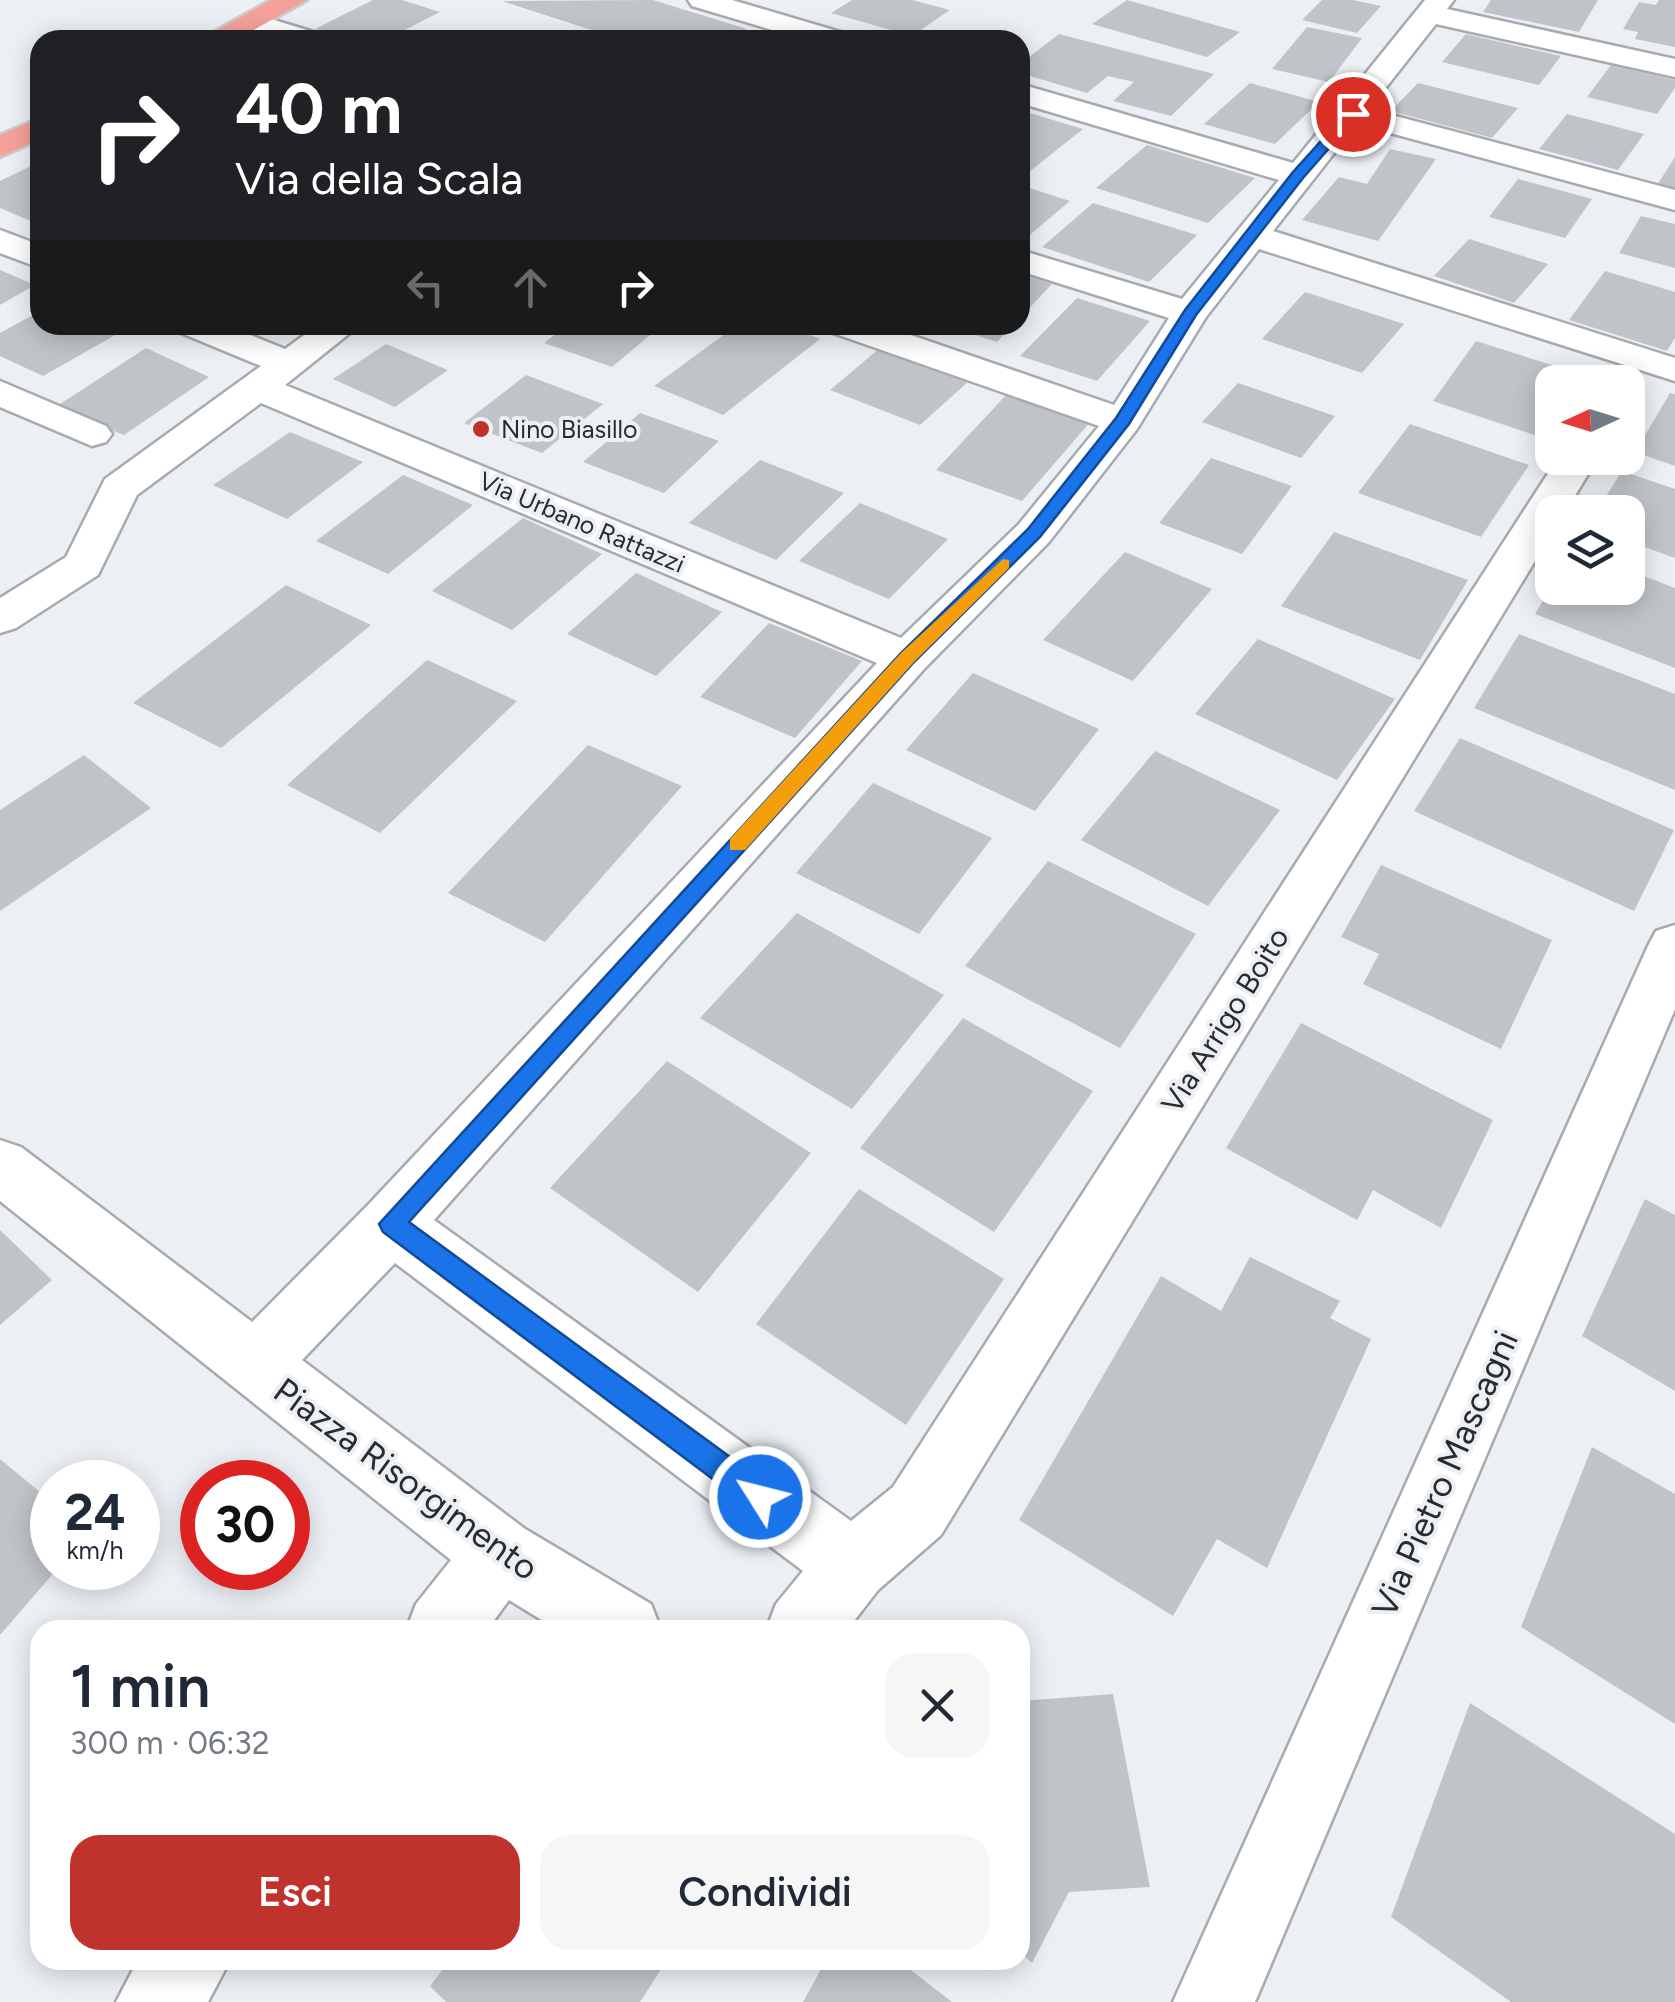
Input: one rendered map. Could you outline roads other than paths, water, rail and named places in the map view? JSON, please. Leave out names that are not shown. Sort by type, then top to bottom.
[{"type":"main road","points":[[235,30],[294,0]]},
{"type":"main road","points":[[0,147],[30,132]]},
{"type":"street","points":[[702,0],[803,30]]},
{"type":"street","points":[[770,30],[813,0]]},
{"type":"street","points":[[1435,7],[1675,68]]},
{"type":"street","name":"Piazza Risorgimento","points":[[608,1620],[500,1554],[252,1366],[392,1224],[908,658],[1034,533],[1123,420],[1190,313],[1435,7]]},
{"type":"street","points":[[252,22],[278,30]]},
{"type":"street","points":[[1030,97],[1298,175]]},
{"type":"street","points":[[1353,114],[1675,200]]},
{"type":"street","points":[[1252,236],[1647,370]]},
{"type":"street","points":[[0,240],[30,254]]},
{"type":"street","points":[[1030,263],[1190,313]]},
{"type":"street","name":"Via Urbano Rattazzi","points":[[210,335],[272,375],[908,658]]},
{"type":"street","points":[[0,618],[83,565],[120,488],[328,335]]},
{"type":"street","points":[[875,335],[1123,420]]},
{"type":"street","points":[[0,393],[92,434]]},
{"type":"street","name":"Via Arrigo Boito","points":[[853,1565],[917,1511],[1567,475]]},
{"type":"street","name":"Via Pietro Mascagni","points":[[1214,2002],[1675,946]]},
{"type":"street","points":[[0,1166],[252,1366]]},
{"type":"street","points":[[392,1224],[853,1565],[810,1620]]},
{"type":"street","points":[[450,1620],[500,1554]]},
{"type":"street","points":[[157,2002],[181,1970]]},
{"type":"place","name":"Nino Biasillo","points":[[481,429]]}]
